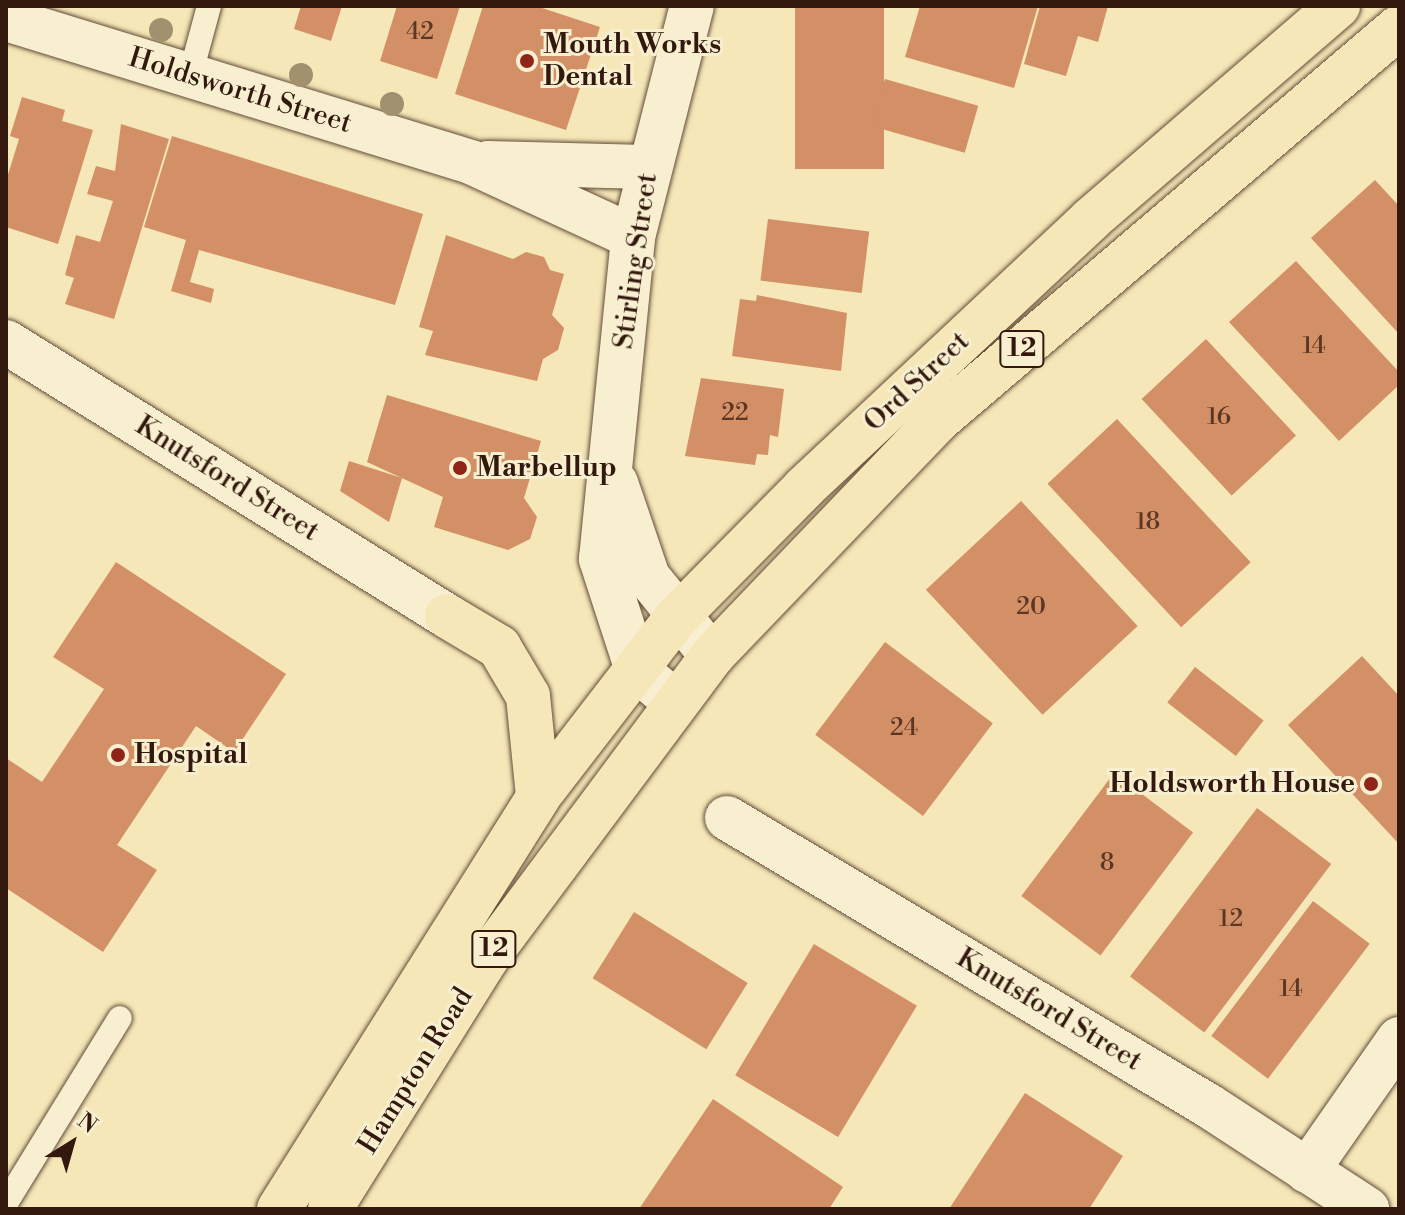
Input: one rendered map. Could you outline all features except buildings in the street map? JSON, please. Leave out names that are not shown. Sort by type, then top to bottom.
[{"type":"main road","name":"Ord Street","points":[[538,797],[675,619],[1090,220],[1338,6]]},
{"type":"main road","name":"Ord Street","points":[[673,700],[937,421],[1399,27]]},
{"type":"main road","points":[[447,616],[499,647],[528,696],[538,797]]},
{"type":"main road","name":"Hampton Road","points":[[330,1209],[487,958],[673,700]]},
{"type":"main road","name":"Hampton Road","points":[[279,1209],[538,797]]},
{"type":"street","name":"Stirling Street","points":[[637,670],[601,559],[613,473],[633,237],[647,167],[692,6]]},
{"type":"street","name":"Holdsworth Street","points":[[6,19],[473,163],[633,237]]},
{"type":"street","name":"Holdsworth Street","points":[[473,163],[647,167]]},
{"type":"street","name":"Knutsford Street","points":[[6,342],[447,616]]},
{"type":"street","name":"Stirling Street","points":[[613,473],[648,577],[675,619],[712,656]]},
{"type":"street","points":[[637,670],[673,700]]},
{"type":"street","name":"Knutsford Street","points":[[727,818],[1367,1209]]},
{"type":"street","points":[[1307,1171],[1399,1039]]},
{"type":"lane","points":[[190,76],[209,6]]},
{"type":"lane","points":[[6,1203],[120,1018]]},
{"type":"place","name":"Mouth Works Dental","points":[[527,61]]},
{"type":"place","name":"Marbellup","points":[[460,468]]},
{"type":"place","name":"Hospital","points":[[118,755]]},
{"type":"place","name":"Holdsworth House","points":[[1371,784]]}]
